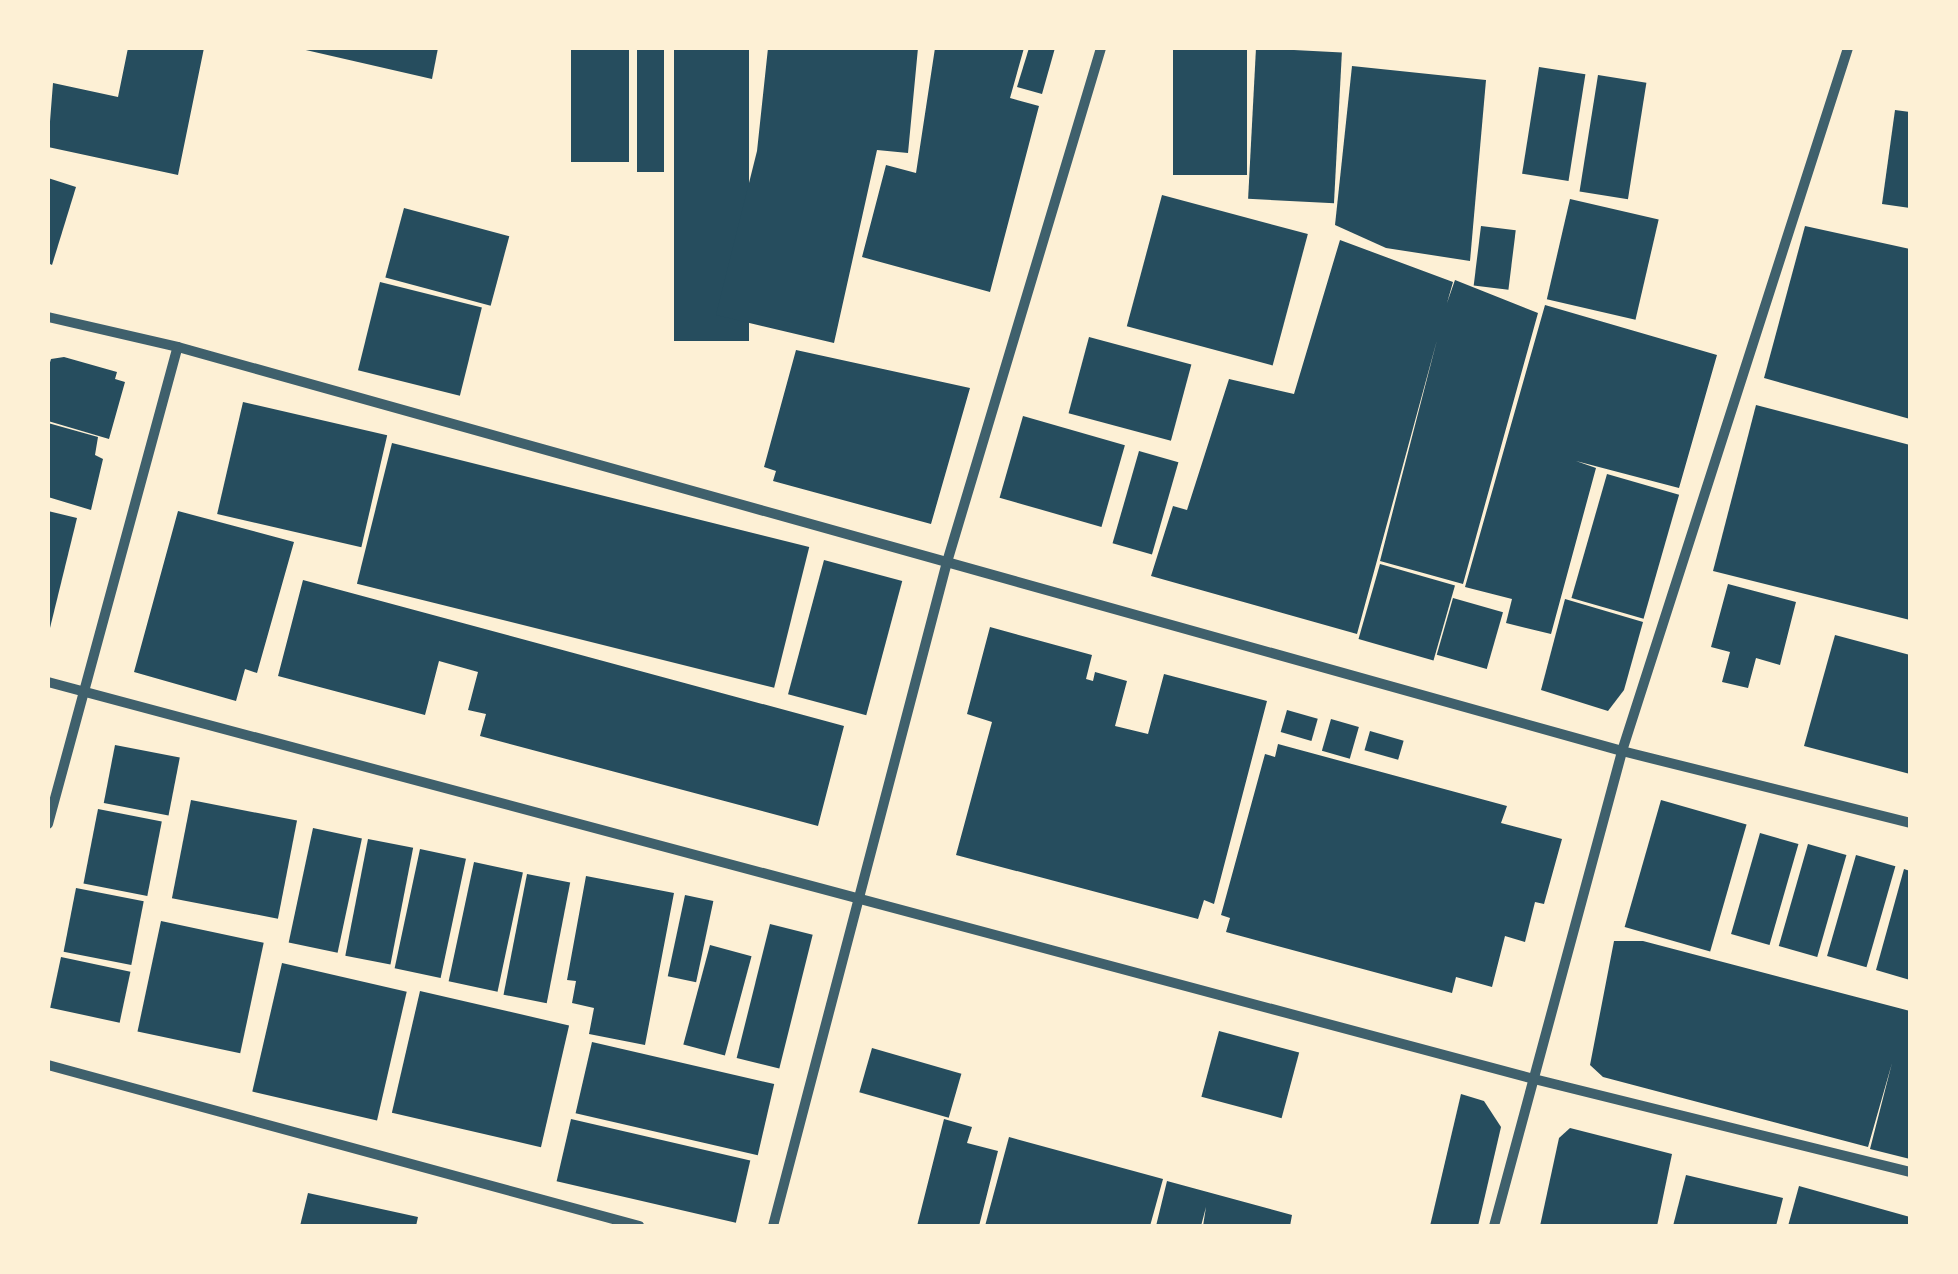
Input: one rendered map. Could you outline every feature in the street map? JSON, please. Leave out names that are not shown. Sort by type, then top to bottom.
[{"type":"street","points":[[772,1226],[861,901],[947,562],[1102,48]]},
{"type":"street","points":[[1494,1226],[1622,751],[1848,48]]},
{"type":"street","points":[[48,316],[178,347],[1622,751],[1910,823]]},
{"type":"street","points":[[48,824],[178,347]]},
{"type":"street","points":[[48,682],[1534,1079],[1910,1172]]},
{"type":"street","points":[[48,1065],[639,1226]]},
{"type":"building","points":[[128,48],[204,48],[178,175],[48,147],[53,83],[118,97]]},
{"type":"building","points":[[297,48],[438,48],[432,79]]},
{"type":"building","points":[[571,48],[629,48],[629,162],[571,162]]},
{"type":"building","points":[[637,48],[664,48],[664,172],[637,172]]},
{"type":"building","points":[[674,48],[749,48],[749,341],[674,341]]},
{"type":"building","points":[[768,48],[918,48],[908,153],[877,150],[834,343],[716,315],[757,151]]},
{"type":"building","points":[[935,48],[1024,48],[1010,98],[1039,106],[990,292],[862,257],[886,165],[916,173]]},
{"type":"building","points":[[1029,48],[1055,48],[1042,94],[1017,87]]},
{"type":"building","points":[[1173,48],[1247,48],[1247,175],[1173,175]]},
{"type":"building","points":[[1256,48],[1342,53],[1334,203],[1248,199]]},
{"type":"building","points":[[1352,66],[1486,80],[1470,261],[1386,248],[1335,225]]},
{"type":"building","points":[[1539,67],[1585,74],[1569,181],[1522,174]]},
{"type":"building","points":[[1598,75],[1646,83],[1628,199],[1580,192]]},
{"type":"building","points":[[1895,110],[1910,112],[1910,208],[1882,204]]},
{"type":"building","points":[[48,178],[76,187],[52,265],[48,263]]},
{"type":"building","points":[[1162,195],[1308,234],[1273,365],[1127,326]]},
{"type":"building","points":[[1570,199],[1659,219],[1635,320],[1547,299]]},
{"type":"building","points":[[404,208],[509,236],[491,306],[385,278]]},
{"type":"building","points":[[1481,226],[1516,230],[1508,290],[1474,286]]},
{"type":"building","points":[[1805,226],[1910,249],[1910,419],[1764,378]]},
{"type":"building","points":[[1340,240],[1453,282],[1447,303],[1455,280],[1538,313],[1463,584],[1380,561],[1437,340],[1357,634],[1151,576],[1173,506],[1187,510],[1229,379],[1294,394]]},
{"type":"building","points":[[380,282],[482,307],[460,396],[358,370]]},
{"type":"building","points":[[1545,305],[1717,355],[1679,488],[1576,461],[1596,468],[1551,634],[1506,623],[1512,599],[1465,587]]},
{"type":"building","points":[[1089,337],[1191,364],[1171,441],[1069,413]]},
{"type":"building","points":[[796,350],[970,388],[931,524],[773,481],[776,471],[764,467]]},
{"type":"building","points":[[64,357],[117,372],[115,379],[125,382],[109,439],[48,421],[48,369],[51,359]]},
{"type":"building","points":[[243,402],[387,435],[361,547],[217,514]]},
{"type":"building","points":[[1756,405],[1910,445],[1910,620],[1713,571]]},
{"type":"building","points":[[1023,416],[1125,445],[1101,527],[1000,498]]},
{"type":"building","points":[[48,423],[98,437],[95,455],[103,459],[91,510],[48,497]]},
{"type":"building","points":[[392,443],[809,547],[774,688],[357,584]]},
{"type":"building","points":[[1139,451],[1178,462],[1152,555],[1113,543]]},
{"type":"building","points":[[1607,474],[1679,495],[1644,619],[1571,598]]},
{"type":"building","points":[[48,511],[77,518],[49,632],[48,631]]},
{"type":"building","points":[[178,511],[294,542],[257,673],[245,669],[236,701],[134,672]]},
{"type":"building","points":[[824,560],[902,581],[866,715],[788,694]]},
{"type":"building","points":[[1380,564],[1455,585],[1433,660],[1359,639]]},
{"type":"building","points":[[303,580],[844,726],[818,826],[480,736],[486,714],[468,710],[478,672],[439,661],[425,715],[278,676]]},
{"type":"building","points":[[1728,584],[1796,602],[1780,665],[1756,658],[1748,688],[1722,682],[1730,652],[1711,647]]},
{"type":"building","points":[[1453,598],[1503,612],[1487,669],[1437,655]]},
{"type":"building","points":[[1565,599],[1643,622],[1624,690],[1608,711],[1541,690]]},
{"type":"building","points":[[990,627],[1092,655],[1086,679],[1093,681],[1095,672],[1127,681],[1115,726],[1148,734],[1164,674],[1267,701],[1214,904],[1204,900],[1198,919],[956,855],[992,722],[967,714]]},
{"type":"building","points":[[1835,635],[1910,655],[1910,774],[1804,746]]},
{"type":"building","points":[[1287,710],[1318,719],[1311,741],[1281,732]]},
{"type":"building","points":[[1331,719],[1359,727],[1350,759],[1322,751]]},
{"type":"building","points":[[1370,731],[1404,741],[1398,760],[1364,750]]},
{"type":"building","points":[[1278,744],[1507,806],[1501,823],[1562,839],[1544,904],[1535,902],[1525,942],[1505,936],[1492,987],[1456,977],[1452,993],[1226,932],[1230,918],[1221,915],[1265,754],[1275,757]]},
{"type":"building","points":[[115,745],[180,758],[169,816],[104,803]]},
{"type":"building","points":[[191,800],[297,821],[278,919],[172,898]]},
{"type":"building","points":[[1661,800],[1747,825],[1710,951],[1625,927]]},
{"type":"building","points":[[98,809],[162,821],[147,896],[83,884]]},
{"type":"building","points":[[313,828],[362,838],[338,953],[289,942]]},
{"type":"building","points":[[1760,833],[1798,844],[1770,945],[1731,934]]},
{"type":"building","points":[[368,839],[413,848],[390,965],[345,956]]},
{"type":"building","points":[[1808,844],[1846,855],[1817,957],[1779,946]]},
{"type":"building","points":[[420,849],[466,859],[441,978],[395,968]]},
{"type":"building","points":[[1856,855],[1895,866],[1866,967],[1827,956]]},
{"type":"building","points":[[474,862],[523,872],[498,992],[449,981]]},
{"type":"building","points":[[1904,869],[1910,871],[1910,980],[1876,970]]},
{"type":"building","points":[[527,874],[570,882],[547,1003],[504,995]]},
{"type":"building","points":[[586,876],[674,893],[645,1045],[589,1034],[594,1008],[572,1003],[576,981],[567,980]]},
{"type":"building","points":[[76,888],[144,901],[131,965],[64,952]]},
{"type":"building","points":[[685,895],[713,901],[696,982],[668,976]]},
{"type":"building","points":[[161,921],[264,943],[240,1053],[138,1032]]},
{"type":"building","points":[[770,924],[813,935],[779,1069],[737,1058]]},
{"type":"building","points":[[1614,941],[1643,941],[1910,1011],[1910,1159],[1870,1149],[1892,1063],[1868,1147],[1603,1077],[1590,1065]]},
{"type":"building","points":[[710,945],[752,956],[725,1056],[683,1044]]},
{"type":"building","points":[[61,957],[130,972],[120,1023],[50,1008]]},
{"type":"building","points":[[282,963],[407,992],[377,1120],[252,1092]]},
{"type":"building","points":[[420,991],[569,1025],[541,1147],[392,1113]]},
{"type":"building","points":[[1219,1031],[1299,1052],[1282,1118],[1201,1097]]},
{"type":"building","points":[[592,1042],[774,1084],[758,1155],[576,1113]]},
{"type":"building","points":[[872,1048],[961,1074],[949,1118],[859,1092]]},
{"type":"building","points":[[1461,1094],[1484,1101],[1501,1127],[1478,1226],[1430,1226]]},
{"type":"building","points":[[571,1119],[750,1160],[736,1223],[557,1181]]},
{"type":"building","points":[[944,1119],[972,1127],[967,1143],[998,1151],[979,1226],[917,1226]]},
{"type":"building","points":[[1570,1128],[1672,1154],[1657,1226],[1540,1226],[1559,1138]]},
{"type":"building","points":[[1009,1137],[1163,1179],[1150,1226],[985,1226]]},
{"type":"building","points":[[1686,1175],[1783,1198],[1776,1226],[1673,1226]]},
{"type":"building","points":[[1167,1181],[1292,1215],[1290,1226],[1203,1226],[1206,1207],[1201,1226],[1156,1226]]},
{"type":"building","points":[[1799,1186],[1910,1217],[1910,1226],[1788,1226]]},
{"type":"building","points":[[308,1193],[418,1217],[416,1226],[300,1226]]}]
